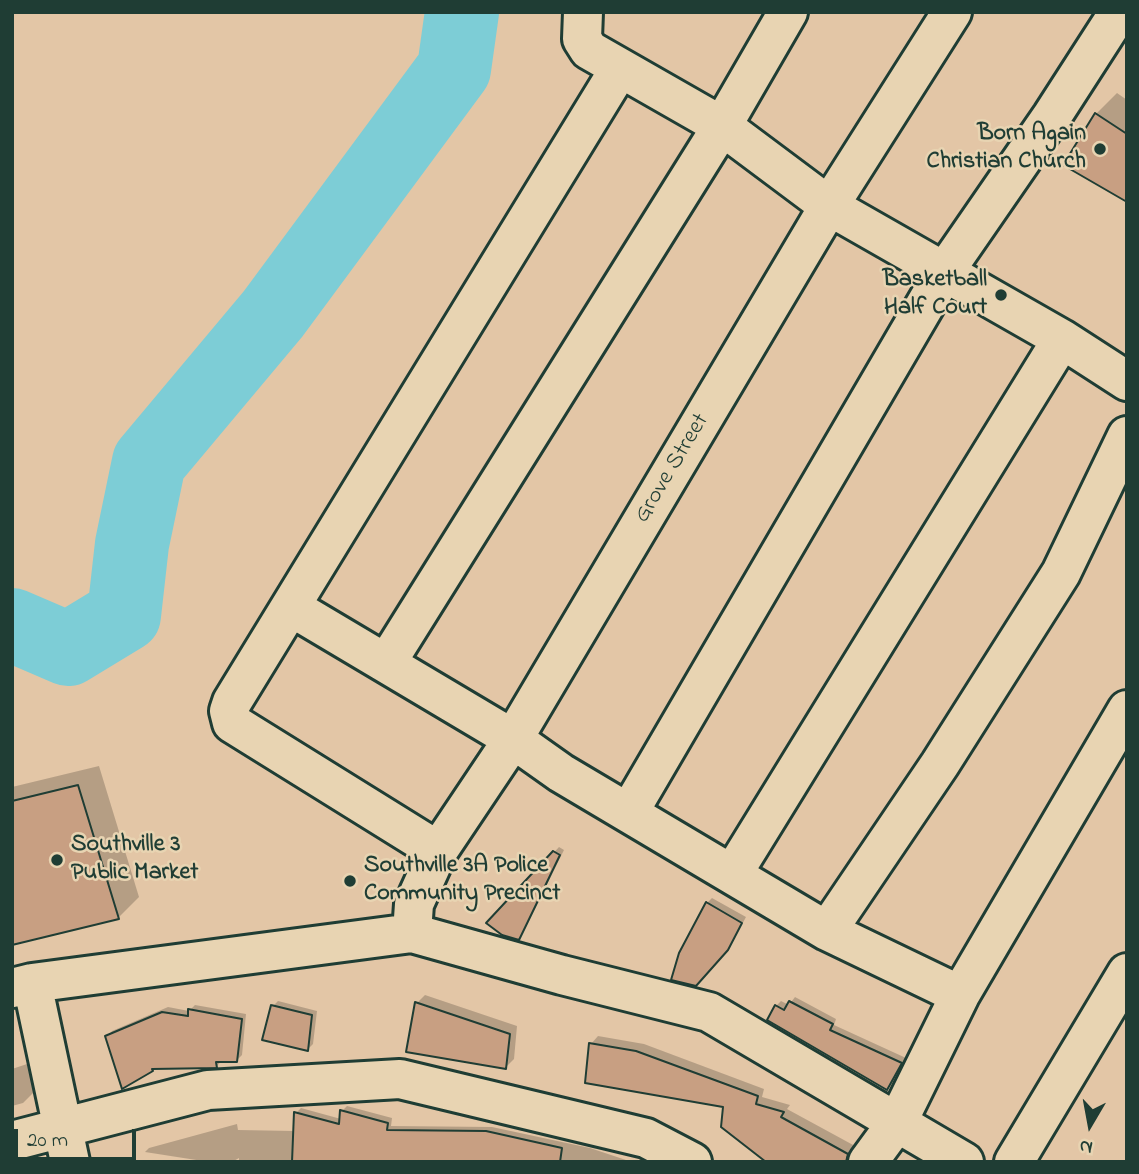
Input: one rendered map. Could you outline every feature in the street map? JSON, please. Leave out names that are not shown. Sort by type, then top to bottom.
[{"type":"street","points":[[583,12],[582,39],[589,50],[722,126],[829,206],[1062,339],[1127,381]]},
{"type":"street","name":"Grove Street","points":[[412,933],[414,904],[438,851],[513,738],[829,206],[952,12]]},
{"type":"street","points":[[629,812],[944,271],[1052,116],[1119,12]]},
{"type":"street","points":[[387,663],[722,126],[779,15]]},
{"type":"street","points":[[438,851],[232,723],[229,711],[232,702],[620,68]]},
{"type":"street","points":[[733,873],[1062,339]]},
{"type":"street","points":[[827,932],[940,764],[1061,573],[1127,436]]},
{"type":"street","points":[[291,607],[513,738],[561,773],[733,873],[827,932],[960,995]]},
{"type":"street","points":[[868,1162],[898,1121],[960,995],[1127,710]]},
{"type":"street","points":[[67,1145],[22,986],[412,933],[709,1012],[964,1162]]},
{"type":"street","points":[[1014,1162],[1127,973]]},
{"type":"street","points":[[12,1142],[67,1145],[208,1090],[400,1079],[646,1138],[692,1162]]},
{"type":"building","name":"Born Again Christian Church","points":[[1095,113],[1127,134],[1127,202],[1063,165]]},
{"type":"building","name":"Southville 3 Public Market","points":[[78,785],[119,919],[12,945],[12,801]]},
{"type":"building","points":[[553,851],[560,855],[519,940],[502,935],[486,923]]},
{"type":"building","points":[[706,902],[742,923],[728,950],[696,986],[671,980],[679,953]]},
{"type":"building","points":[[789,1001],[833,1024],[830,1030],[902,1063],[887,1090],[767,1020],[775,1005],[784,1010]]},
{"type":"building","points":[[415,1002],[510,1034],[506,1069],[406,1052]]},
{"type":"building","points":[[271,1005],[312,1015],[308,1051],[262,1040]]},
{"type":"building","points":[[188,1009],[242,1019],[237,1062],[216,1062],[217,1068],[152,1069],[153,1071],[122,1089],[105,1036],[162,1012],[188,1016]]},
{"type":"building","points":[[589,1043],[636,1051],[758,1096],[756,1104],[784,1112],[781,1117],[848,1154],[846,1162],[766,1162],[721,1127],[723,1107],[585,1083]]},
{"type":"building","points":[[340,1110],[388,1123],[387,1130],[486,1131],[562,1148],[560,1162],[292,1162],[294,1112],[339,1124]]},
{"type":"waterway","points":[[12,625],[68,649],[124,615],[132,544],[149,462],[273,314],[454,69],[462,12]]},
{"type":"place","name":"Born Again Christian Church","points":[[1100,149]]},
{"type":"place","name":"Basketball Half Court","points":[[1001,295]]},
{"type":"place","name":"Southville 3 Public Market","points":[[57,860]]},
{"type":"place","name":"Southville 3A Police Community Precinct","points":[[350,881]]}]
